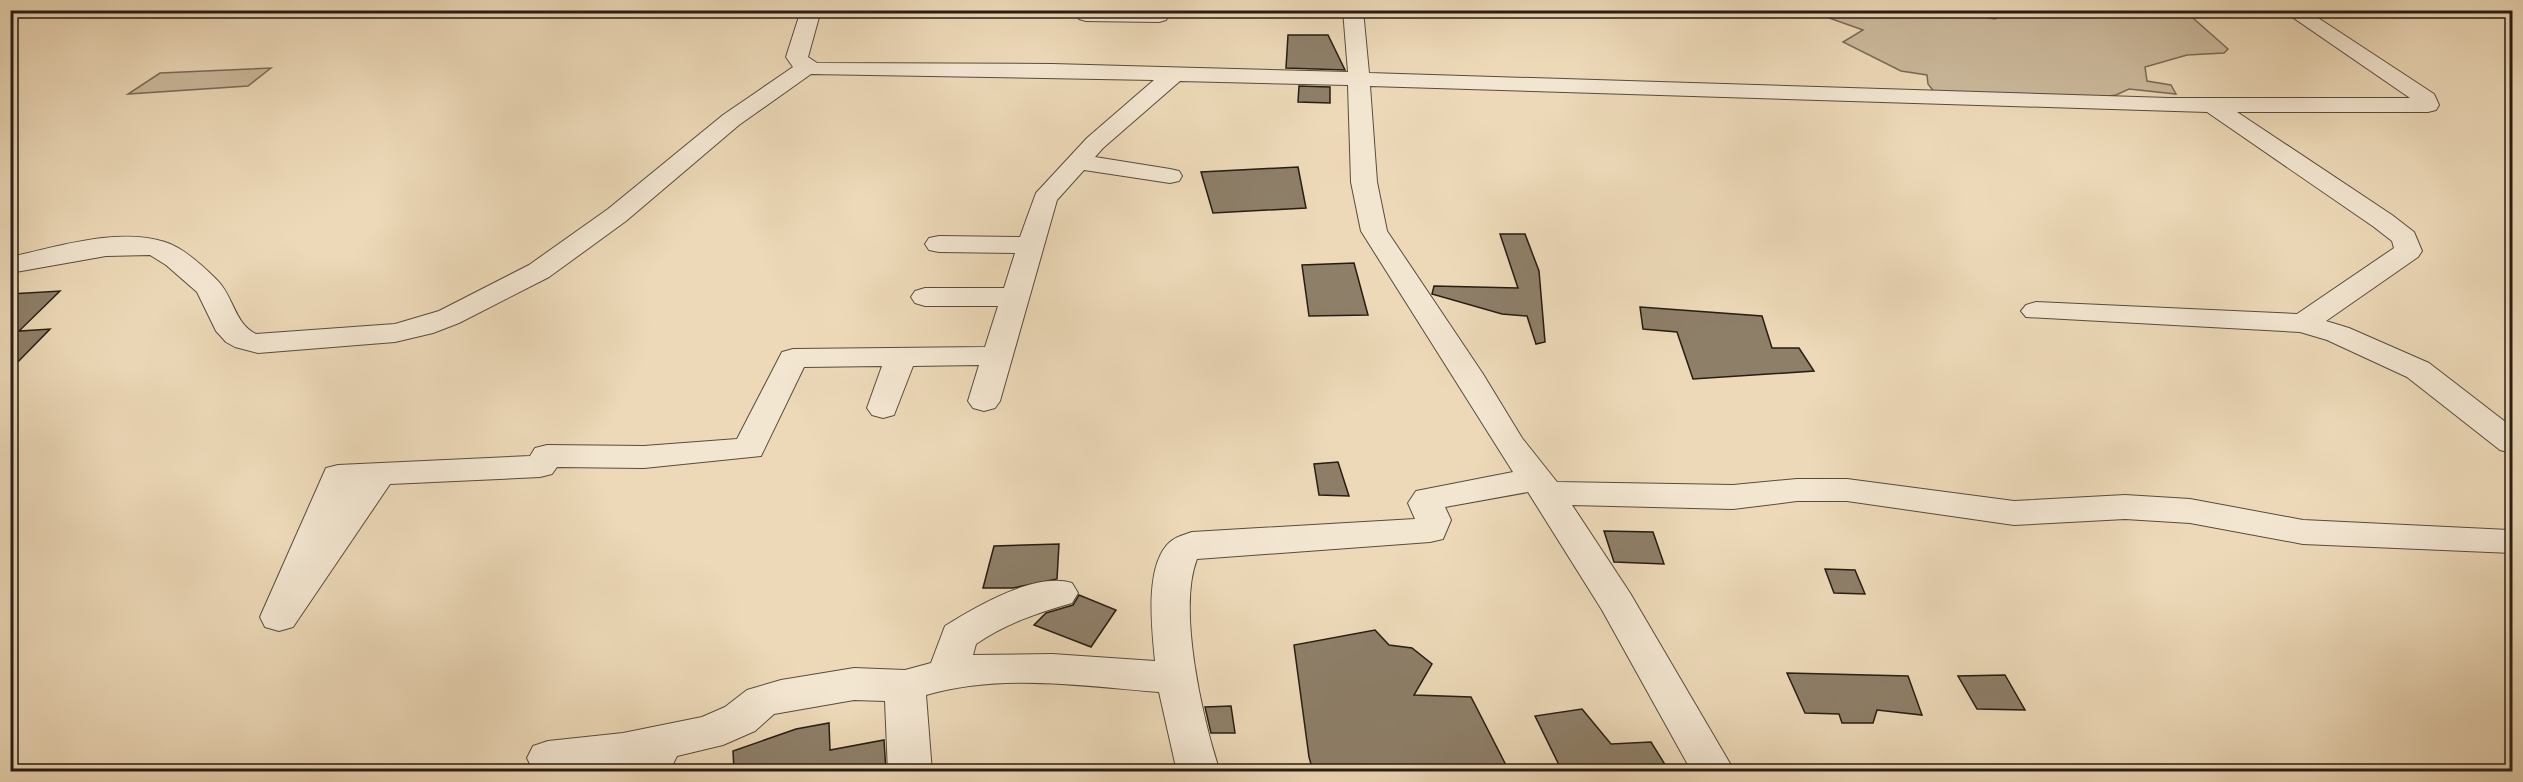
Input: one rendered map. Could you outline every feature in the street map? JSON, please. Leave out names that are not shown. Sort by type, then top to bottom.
[{"type":"street","points":[[807,67],[797,57],[811,10]]},
{"type":"street","points":[[1082,10],[1086,15],[1160,18]]},
{"type":"street","points":[[1353,10],[1364,182],[1374,231],[1468,374],[1509,443],[1542,486],[1617,603],[1714,771]]},
{"type":"street","points":[[10,265],[77,252],[135,246],[155,248],[175,258],[210,289],[231,334],[243,341],[258,344],[384,334],[423,327],[449,317],[539,271],[617,215],[731,120],[807,67],[1175,74],[2212,105],[2428,105],[2426,99],[2292,10]]},
{"type":"street","points":[[984,401],[1045,198],[1095,142],[1175,74]]},
{"type":"street","points":[[2212,105],[2332,184],[2405,238],[2408,251],[2303,323]]},
{"type":"street","points":[[1078,162],[1170,176]]},
{"type":"street","points":[[939,244],[1031,244]]},
{"type":"street","points":[[925,297],[1016,297]]},
{"type":"street","points":[[2036,311],[2303,323],[2338,333],[2418,370],[2512,443]]},
{"type":"street","points":[[380,474],[540,466],[547,456],[644,457],[749,449],[793,358],[998,356]]},
{"type":"street","points":[[883,408],[901,357]]},
{"type":"street","points":[[1199,771],[1191,752],[1171,639],[1174,573],[1181,553],[1192,545],[1430,530],[1434,520],[1425,503],[1428,499],[1542,486],[1733,497],[1797,490],[1847,490],[2014,513],[2125,507],[2190,511],[2303,532],[2509,542]]},
{"type":"street","points":[[948,674],[959,636],[995,612],[1025,600],[1059,593]]},
{"type":"street","points":[[548,758],[623,750],[655,757],[724,728],[740,719],[760,701],[854,684],[905,686],[948,674],[976,670],[1064,670],[1178,678]]},
{"type":"street","points":[[905,686],[910,771]]},
{"type":"shaded area","points":[[1838,10],[1949,11],[1995,19],[2010,10],[2185,11],[2228,49],[2224,53],[2187,55],[2145,67],[2147,81],[2171,85],[2176,94],[2129,89],[2116,95],[2095,98],[1935,93],[1928,84],[1927,75],[1901,71],[1843,42],[1863,30],[1829,18]]},
{"type":"shaded area","points":[[271,68],[248,86],[128,94],[160,73]]},
{"type":"building","points":[[1288,35],[1328,35],[1345,70],[1286,68]]},
{"type":"building","points":[[1299,86],[1330,87],[1330,103],[1298,102]]},
{"type":"building","points":[[1298,167],[1306,208],[1213,213],[1201,172]]},
{"type":"building","points":[[1500,234],[1525,234],[1539,271],[1545,342],[1536,344],[1527,316],[1502,314],[1432,294],[1434,286],[1518,288]]},
{"type":"building","points":[[1354,263],[1368,315],[1309,316],[1302,265]]},
{"type":"building","points":[[60,291],[19,331],[50,329],[10,370],[10,294]]},
{"type":"building","points":[[1640,307],[1762,316],[1772,348],[1799,348],[1814,371],[1693,379],[1677,332],[1643,329]]},
{"type":"building","points":[[1338,462],[1349,496],[1319,495],[1314,464]]},
{"type":"building","points":[[1604,531],[1653,532],[1664,564],[1614,562]]},
{"type":"building","points":[[1059,544],[1057,579],[1013,588],[983,588],[994,546]]},
{"type":"building","points":[[1825,569],[1855,570],[1865,594],[1834,593]]},
{"type":"building","points":[[1079,595],[1116,610],[1091,647],[1034,625],[1046,613],[1073,605]]},
{"type":"building","points":[[1375,630],[1389,645],[1412,648],[1432,664],[1414,695],[1471,697],[1509,771],[1313,771],[1309,757],[1294,645]]},
{"type":"building","points":[[1787,673],[1908,676],[1922,715],[1877,710],[1873,723],[1842,723],[1839,714],[1805,713]]},
{"type":"building","points":[[2005,675],[2025,710],[1977,709],[1958,676]]},
{"type":"building","points":[[1231,706],[1235,733],[1211,733],[1205,707]]},
{"type":"building","points":[[1582,709],[1611,744],[1651,742],[1669,771],[1562,771],[1535,716]]},
{"type":"building","points":[[829,723],[830,750],[884,740],[886,771],[734,771],[733,751],[796,729]]}]
